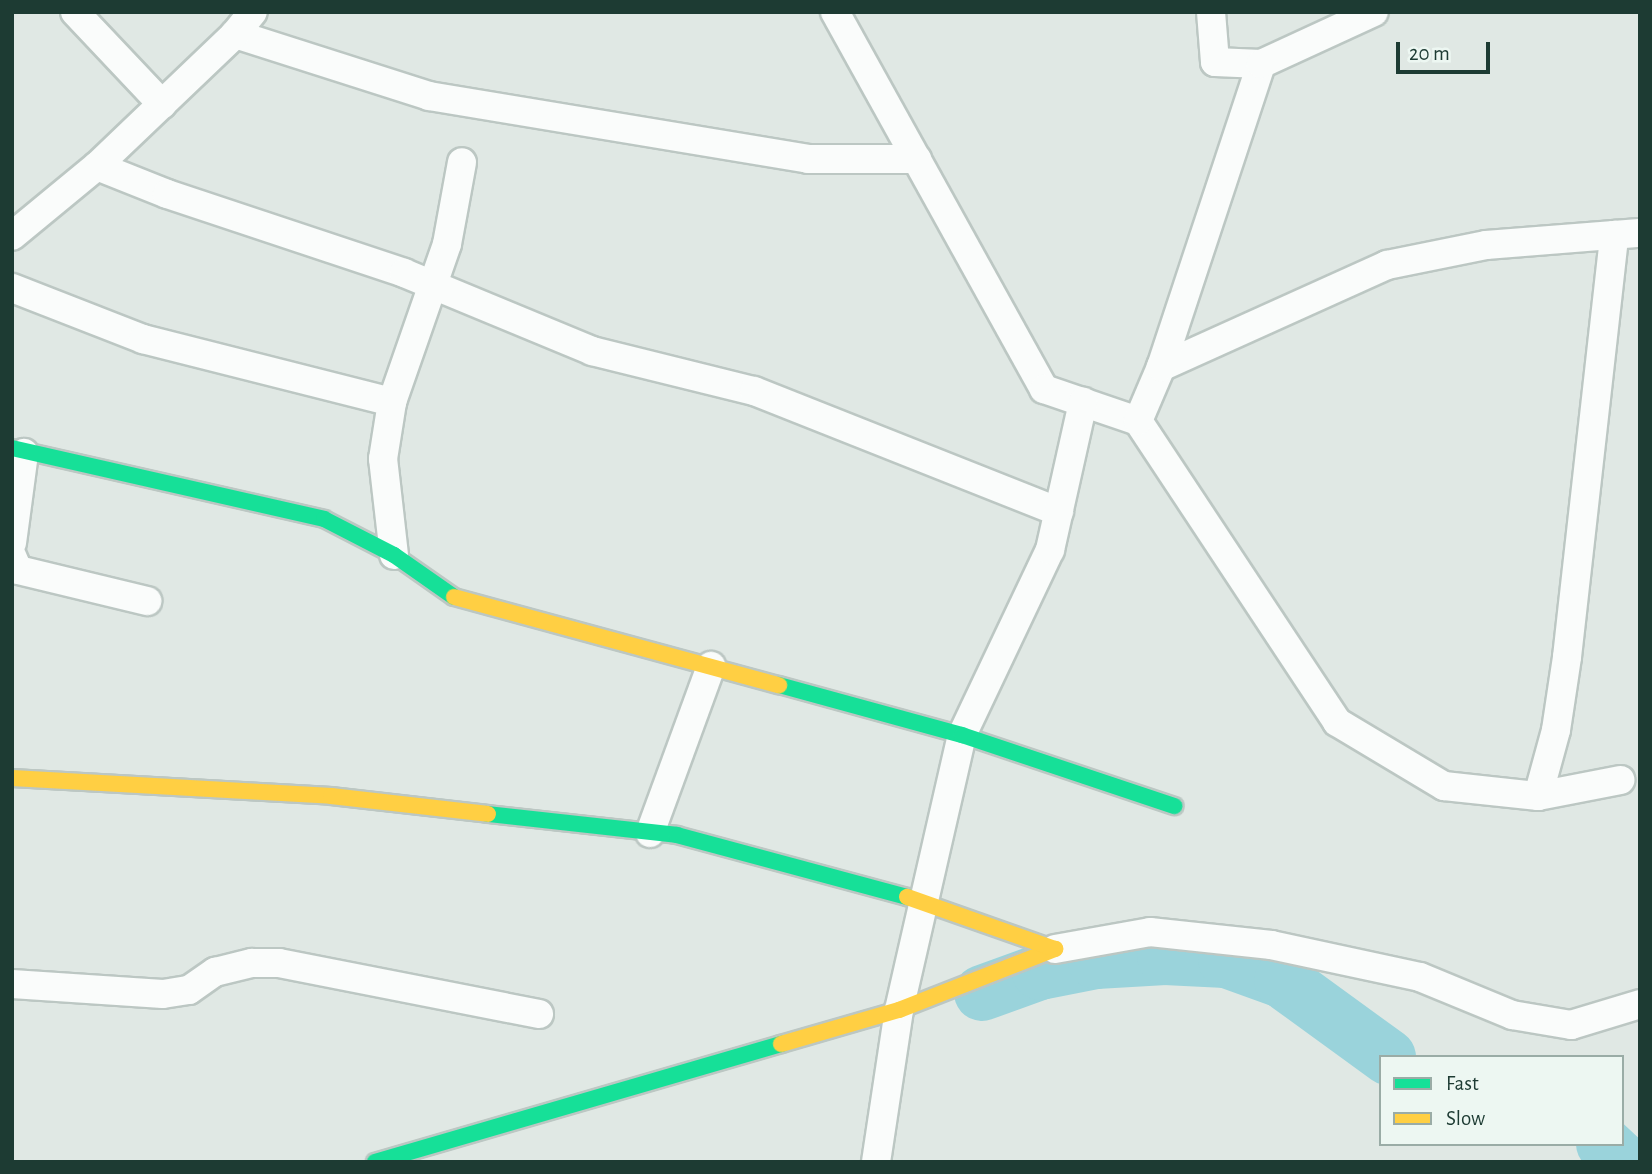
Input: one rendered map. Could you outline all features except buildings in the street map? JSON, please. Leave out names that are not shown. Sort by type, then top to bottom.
[{"type":"street","points":[[75,12],[162,104]]},
{"type":"street","points":[[12,236],[97,166],[235,34],[253,12]]},
{"type":"street","points":[[835,12],[1044,389],[1138,421],[1337,722],[1444,786],[1538,796],[1620,780]]},
{"type":"street","points":[[1211,12],[1215,62],[1261,64],[1374,12]]},
{"type":"street","points":[[235,34],[429,96],[808,159],[917,159]]},
{"type":"street","points":[[1138,421],[1161,367],[1261,64]]},
{"type":"street","points":[[394,555],[383,459],[391,402],[447,243],[462,162]]},
{"type":"street","points":[[97,166],[167,194],[432,285],[592,351],[754,391],[1059,512]]},
{"type":"street","points":[[1161,367],[1387,264],[1486,245],[1627,234],[1556,730],[1538,796]]},
{"type":"street","points":[[12,288],[143,339],[391,402]]},
{"type":"street","points":[[876,1162],[899,1010],[962,735],[1050,550],[1083,402]]},
{"type":"street","points":[[12,543],[18,451],[324,519],[394,555],[448,595],[962,735],[1174,806]]},
{"type":"street","points":[[12,556],[19,570],[147,601]]},
{"type":"street","points":[[650,832],[711,666]]},
{"type":"street","points":[[12,778],[331,796],[677,835],[925,902],[1055,949]]},
{"type":"street","points":[[375,1162],[899,1010],[1055,949],[1150,932],[1271,945],[1420,977],[1512,1015],[1571,1025],[1640,1004]]},
{"type":"street","points":[[12,984],[163,994],[189,990],[215,972],[252,963],[279,963],[539,1014]]},
{"type":"waterway","points":[[982,993],[1040,972],[1096,961],[1165,957],[1226,960],[1282,980],[1385,1055]]},
{"type":"waterway","points":[[1606,1146],[1623,1162]]},
{"type":"traffic: fast","points":[[12,448],[324,519],[394,555],[454,597]]},
{"type":"traffic: fast","points":[[779,685],[962,735],[1174,806]]},
{"type":"traffic: fast","points":[[488,814],[677,835],[907,897]]},
{"type":"traffic: fast","points":[[375,1162],[781,1044]]},
{"type":"traffic: slow","points":[[454,597],[779,685]]},
{"type":"traffic: slow","points":[[12,778],[331,796],[488,814]]},
{"type":"traffic: slow","points":[[781,1044],[899,1010],[1055,949],[907,897]]}]
